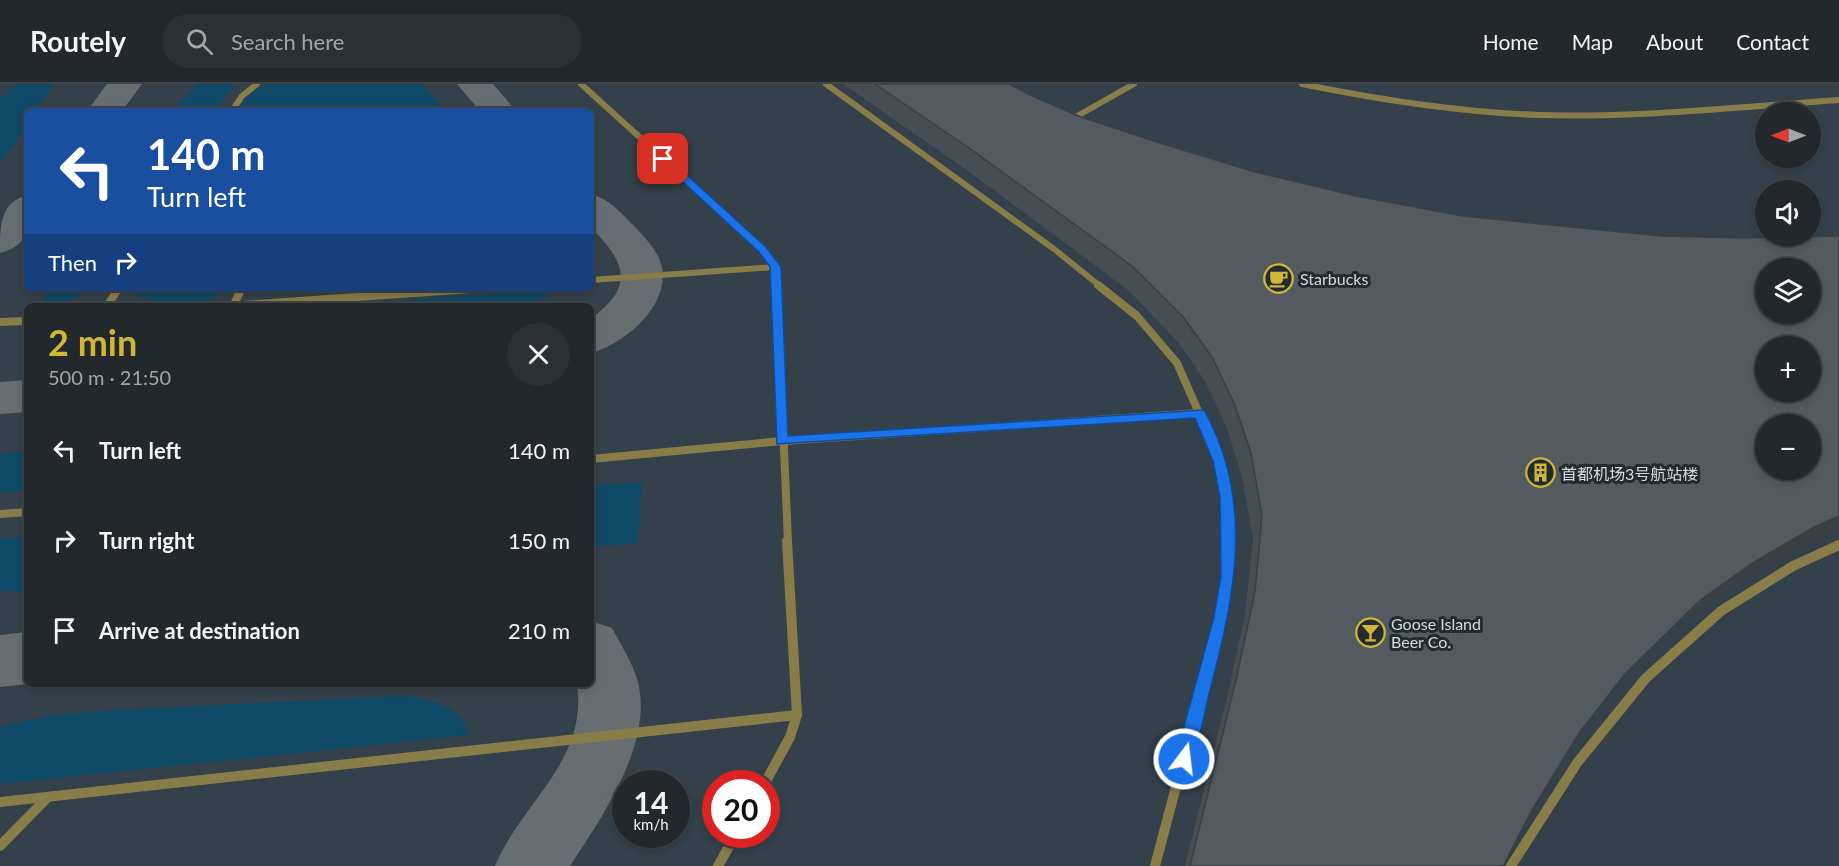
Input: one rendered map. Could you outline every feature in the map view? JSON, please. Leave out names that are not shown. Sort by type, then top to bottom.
[{"type":"lane","points":[[234,108],[242,96],[257,84]]},
{"type":"lane","points":[[581,84],[763,249],[776,267],[782,441],[797,715],[790,738],[772,770]]},
{"type":"lane","points":[[826,84],[1054,249],[1137,316],[1177,363],[1200,413],[1220,461],[1227,497],[1228,575],[1221,617],[1155,866]]},
{"type":"lane","points":[[1070,120],[1134,84]]},
{"type":"lane","points":[[1302,84],[1399,102],[1472,111],[1538,115],[1607,115],[1839,100]]},
{"type":"lane","points":[[1060,116],[1077,123]]},
{"type":"lane","points":[[594,280],[776,267]]},
{"type":"lane","points":[[269,303],[422,291]]},
{"type":"lane","points":[[0,322],[24,321]]},
{"type":"lane","points":[[594,459],[782,441],[1200,413]]},
{"type":"lane","points":[[0,514],[24,512]]},
{"type":"lane","points":[[1511,866],[1577,763],[1646,678],[1721,612],[1793,566],[1839,545]]},
{"type":"lane","points":[[0,802],[797,715]]},
{"type":"lane","points":[[0,846],[49,797]]},
{"type":"lane","points":[[718,866],[728,848]]},
{"type":"shaded area","points":[[0,84],[1839,84],[1839,866],[0,866]]},
{"type":"shaded area","points":[[18,84],[54,84],[38,108],[24,108],[24,130],[0,164],[0,99]]},
{"type":"shaded area","points":[[198,84],[234,84],[218,108],[175,108]]},
{"type":"shaded area","points":[[266,84],[422,84],[443,108],[239,108],[248,95]]},
{"type":"shaded area","points":[[48,291],[86,291],[60,303],[42,303]]},
{"type":"shaded area","points":[[133,291],[223,291],[211,298],[187,302],[158,301]]},
{"type":"shaded area","points":[[528,291],[552,291],[534,303],[370,303]]},
{"type":"shaded area","points":[[24,450],[24,491],[0,493],[0,454]]},
{"type":"shaded area","points":[[642,482],[638,543],[594,547],[594,485]]},
{"type":"shaded area","points":[[24,536],[24,591],[0,591],[0,539]]},
{"type":"shaded area","points":[[405,696],[436,702],[452,710],[470,735],[0,784],[0,726],[50,716],[116,710]]},
{"type":"building","name":"首都机场3号航站楼","points":[[875,84],[1009,84],[1081,117],[1255,172],[1356,196],[1463,216],[1662,236],[1755,238],[1755,246],[1821,246],[1821,236],[1839,236],[1839,516],[1814,527],[1754,562],[1699,601],[1625,674],[1579,733],[1532,810],[1503,866],[1190,866],[1236,680],[1255,592],[1262,515],[1251,453],[1234,403],[1212,357],[1184,318],[1132,266],[972,150]]},
{"type":"taxiway","points":[[106,108],[125,84]]},
{"type":"taxiway","points":[[474,84],[496,108]]},
{"type":"taxiway","points":[[594,209],[621,235],[636,254],[641,267],[642,280],[632,304],[624,314],[614,324],[594,336]]},
{"type":"taxiway","points":[[0,241],[24,211]]},
{"type":"taxiway","points":[[0,398],[24,396]]},
{"type":"taxiway","points":[[529,866],[582,789],[607,732],[610,703],[606,674],[594,652]]},
{"type":"taxiway","points":[[0,661],[24,658]]},
{"type":"place","name":"Starbucks","points":[[1279,278]]},
{"type":"place","name":"首都机场3号航站楼","points":[[1540,473]]},
{"type":"place","name":"Goose Island Beer Co.","points":[[1370,632]]},
{"type":"route","points":[[663,159],[763,249],[776,267],[782,441],[1200,413],[1220,461],[1227,497],[1228,575],[1221,617],[1184,759]]}]
